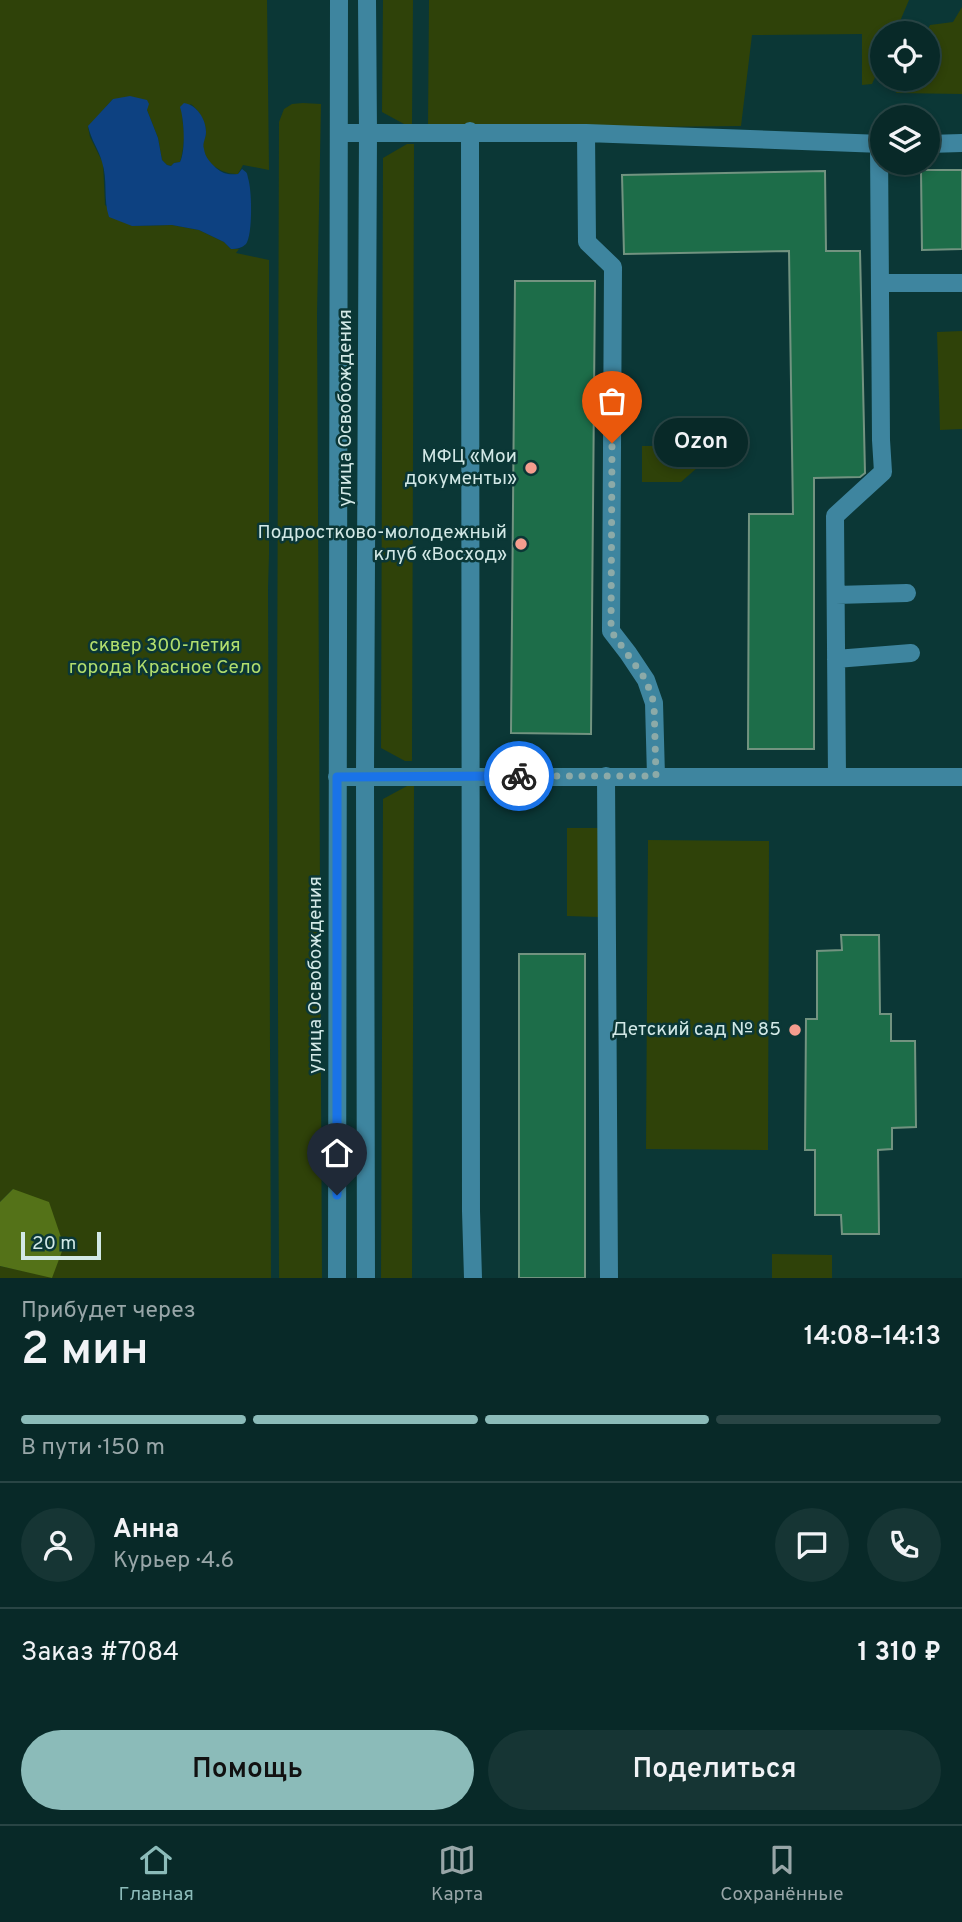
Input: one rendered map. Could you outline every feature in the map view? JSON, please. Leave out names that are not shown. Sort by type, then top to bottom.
[{"type":"street","name":"улица Освобождения","points":[[337,1278],[339,0]]},
{"type":"street","name":"улица Освобождения","points":[[366,1278],[367,0]]},
{"type":"street","points":[[470,131],[473,1278]]},
{"type":"street","points":[[339,133],[586,133],[870,144]]},
{"type":"street","points":[[586,133],[587,242],[614,267],[611,631],[646,680],[654,703],[656,776]]},
{"type":"street","points":[[940,144],[962,143]]},
{"type":"street","points":[[836,777],[835,516],[883,472],[881,175]]},
{"type":"street","points":[[880,284],[962,283]]},
{"type":"street","points":[[836,595],[907,593]]},
{"type":"street","points":[[836,659],[912,653]]},
{"type":"street","points":[[606,776],[609,1278]]},
{"type":"street","points":[[337,777],[962,777]]},
{"type":"green space","name":"сквер 300-летия города Красное Село","points":[[0,0],[267,0],[269,170],[243,165],[238,174],[232,174],[209,162],[203,143],[206,129],[199,113],[191,104],[183,117],[181,160],[171,166],[162,160],[158,138],[147,110],[113,99],[88,127],[103,163],[105,205],[132,226],[172,225],[199,230],[224,242],[231,249],[239,249],[236,253],[269,260],[271,1278],[0,1278],[0,1266],[52,1277],[13,1189],[0,1202]]},
{"type":"green space","points":[[383,0],[413,0],[412,124],[404,124],[382,112]]},
{"type":"green space","points":[[429,0],[909,0],[900,21],[870,21],[870,84],[862,85],[862,34],[752,35],[741,126],[428,126]]},
{"type":"green space","points":[[962,7],[962,94],[896,93],[940,91],[940,24],[953,22]]},
{"type":"green space","points":[[292,104],[321,104],[317,314],[322,1278],[279,1278],[279,122],[284,109]]},
{"type":"green space","points":[[407,144],[414,144],[412,761],[405,761],[381,748],[383,158]]},
{"type":"green space","points":[[962,331],[962,429],[940,430],[937,332]]},
{"type":"green space","points":[[642,446],[722,446],[681,482],[642,482]]},
{"type":"green space","points":[[407,786],[414,786],[412,1278],[381,1278],[383,799]]},
{"type":"green space","points":[[567,828],[599,828],[598,917],[567,916]]},
{"type":"green space","points":[[648,840],[769,841],[768,1150],[646,1149]]},
{"type":"green space","points":[[13,1189],[49,1202],[64,1246],[52,1278],[0,1266],[0,1202]]},
{"type":"green space","points":[[772,1254],[832,1255],[832,1278],[772,1278]]},
{"type":"water","points":[[130,96],[147,100],[147,110],[158,138],[162,160],[171,166],[180,162],[182,157],[184,135],[180,107],[184,103],[197,110],[206,127],[205,154],[212,164],[226,174],[238,174],[242,169],[246,173],[251,212],[246,244],[231,249],[224,242],[199,230],[172,225],[132,226],[109,217],[104,169],[88,126],[113,99]]},
{"type":"building","points":[[940,170],[962,170],[962,249],[922,250],[921,175],[940,175]]},
{"type":"building","points":[[825,171],[826,251],[860,251],[865,473],[860,477],[814,478],[814,749],[748,749],[749,514],[793,514],[789,251],[624,254],[622,175]]},
{"type":"building","points":[[515,281],[595,281],[591,734],[511,733]]},
{"type":"building","points":[[841,935],[879,935],[880,1014],[891,1014],[891,1041],[915,1041],[916,1127],[892,1128],[892,1149],[878,1150],[879,1234],[842,1234],[841,1215],[815,1215],[815,1150],[805,1150],[806,1019],[817,1019],[817,951],[842,950]]},
{"type":"building","points":[[519,954],[585,954],[585,1278],[519,1278]]},
{"type":"way so far","points":[[519,776],[656,776],[654,703],[646,680],[611,631],[612,443]]},
{"type":"place","name":"Ozon","points":[[612,443]]},
{"type":"place","name":"МФЦ «Мои документы»","points":[[531,468]]},
{"type":"place","name":"Подростково-молодежный клуб «Восход»","points":[[521,544]]},
{"type":"place","name":"Детский сад № 85","points":[[795,1030]]},
{"type":"route","points":[[337,1195],[337,777],[519,776]]}]
